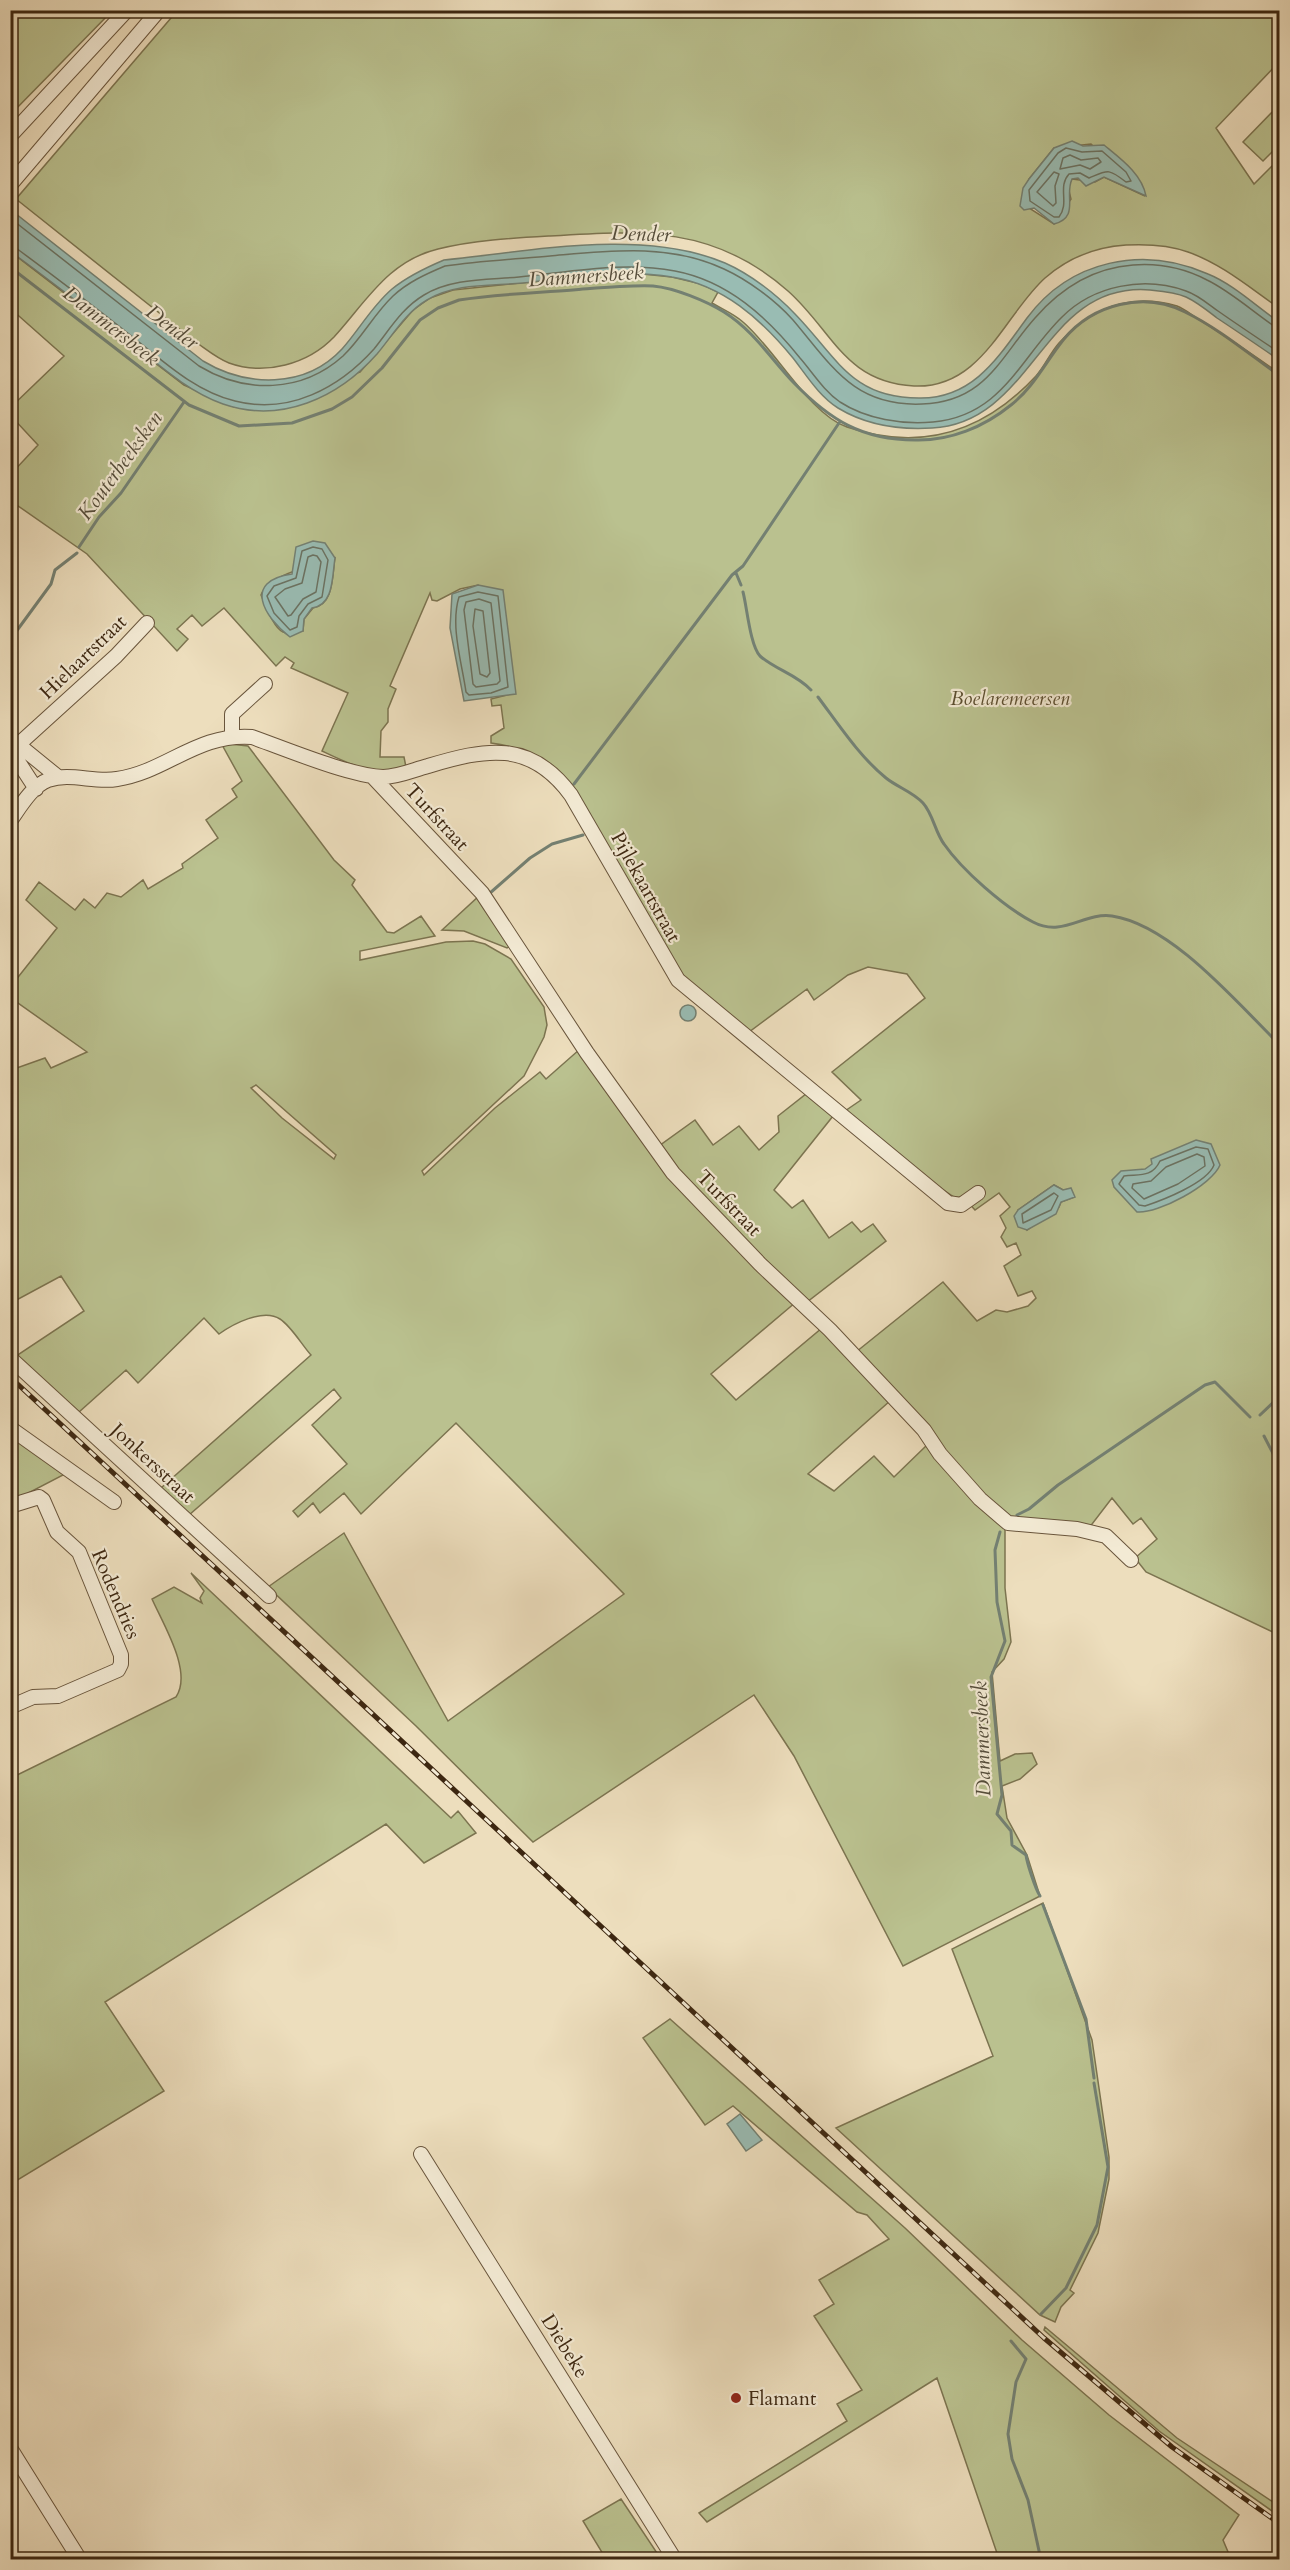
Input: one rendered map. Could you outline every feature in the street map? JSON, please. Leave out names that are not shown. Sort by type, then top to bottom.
[{"type":"street","points":[[10,136],[127,10]]},
{"type":"street","points":[[10,185],[159,10]]},
{"type":"street","name":"Hielaartstraat","points":[[13,744],[116,656],[147,623]]},
{"type":"street","points":[[232,736],[232,714],[265,684]]},
{"type":"street","name":"Pijlekaartstraat","points":[[58,777],[115,780],[131,776],[215,739],[232,736],[252,737],[372,776],[400,774],[462,756],[502,751],[533,760],[551,772],[578,806],[678,980],[948,1203],[961,1205],[978,1193]]},
{"type":"street","points":[[13,744],[58,777]]},
{"type":"street","points":[[13,744],[36,789]]},
{"type":"street","name":"Turfstraat","points":[[372,776],[482,893],[587,1053],[673,1173],[760,1264],[805,1305],[924,1430],[940,1454],[980,1499],[1008,1523],[1077,1529],[1106,1536],[1131,1560]]},
{"type":"street","points":[[10,820],[36,789],[45,781],[58,777]]},
{"type":"street","name":"Jonkersstraat","points":[[10,1358],[269,1596]]},
{"type":"street","points":[[10,1428],[114,1502]]},
{"type":"street","name":"Rodendries","points":[[10,1506],[27,1499],[39,1497],[43,1500],[57,1532],[79,1552],[121,1655],[122,1664],[118,1670],[58,1696],[33,1697],[10,1707]]},
{"type":"street","name":"Diebeke","points":[[421,2154],[675,2559]]},
{"type":"street","points":[[10,2448],[80,2559]]},
{"type":"green space","points":[[1194,10],[1199,14],[1202,10],[1279,11],[1279,62],[1216,128],[1254,184],[1279,159],[1279,308],[1224,270],[1188,252],[1149,245],[1104,248],[1083,254],[1063,264],[1045,278],[1030,293],[990,347],[975,363],[957,376],[937,384],[914,386],[890,382],[871,375],[855,365],[788,291],[761,270],[733,254],[705,243],[676,237],[616,233],[584,234],[480,241],[420,255],[405,263],[379,284],[334,337],[312,354],[299,361],[271,368],[243,367],[221,359],[197,343],[16,199],[177,11]],"holes":[[[1091,144],[1145,196],[1104,177],[1095,182],[1072,179],[1068,187],[1071,199],[1054,224],[1029,208],[1023,198],[1029,179],[1054,148]]]},
{"type":"green space","points":[[10,11],[112,11],[11,114],[10,114]]},
{"type":"green space","points":[[1279,105],[1279,145],[1263,161],[1243,142]]},
{"type":"green space","name":"Boelaremeersen","points":[[11,252],[184,385],[234,407],[360,372],[413,310],[430,298],[453,290],[623,272],[672,277],[701,284],[718,292],[712,303],[739,319],[755,334],[806,396],[820,409],[833,420],[847,427],[874,434],[926,437],[950,432],[973,423],[995,411],[1016,395],[1036,376],[1059,343],[1084,320],[1112,306],[1127,302],[1159,302],[1180,307],[1279,373],[1279,1635],[1146,1572],[1135,1558],[1157,1539],[1141,1518],[1133,1524],[1112,1498],[1089,1528],[1003,1516],[856,1352],[943,1282],[977,1321],[996,1310],[1007,1312],[1028,1306],[1036,1298],[1032,1291],[1018,1296],[1004,1266],[1021,1255],[1016,1243],[1007,1247],[1001,1237],[1006,1228],[1000,1216],[1010,1207],[999,1193],[975,1210],[964,1198],[954,1197],[942,1189],[845,1111],[861,1100],[832,1072],[925,998],[907,974],[868,967],[848,975],[814,1000],[807,989],[749,1032],[683,976],[576,794],[567,783],[540,758],[518,749],[491,743],[491,736],[504,728],[501,705],[492,706],[491,699],[515,693],[510,658],[478,585],[460,589],[437,601],[432,600],[430,593],[390,686],[396,689],[388,709],[388,722],[381,731],[380,757],[404,757],[406,767],[395,770],[363,768],[322,751],[348,693],[291,668],[294,663],[285,657],[276,666],[224,608],[202,626],[192,615],[177,629],[188,639],[177,651],[87,554],[11,501],[11,474],[38,445],[11,416],[10,408],[64,356],[11,309]],"holes":[[[335,558],[328,596],[304,619],[303,631],[287,633],[280,630],[270,616],[261,595],[265,588],[282,576]],[[1054,1185],[1063,1190],[1071,1189],[1074,1197],[1061,1202],[1059,1207],[1027,1230],[1018,1210]]]},
{"type":"green space","points":[[221,743],[248,746],[334,860],[355,880],[352,885],[387,932],[394,933],[421,916],[435,936],[360,951],[360,960],[446,942],[473,941],[485,944],[511,959],[544,1007],[547,1025],[544,1037],[524,1076],[422,1171],[424,1175],[495,1108],[540,1072],[546,1079],[580,1049],[633,1125],[796,1302],[711,1374],[736,1400],[822,1328],[891,1400],[808,1474],[834,1491],[874,1456],[894,1477],[928,1444],[1005,1527],[1005,1588],[1011,1642],[1004,1659],[992,1672],[1000,1761],[1015,1754],[1032,1753],[1037,1764],[1020,1779],[1002,1786],[1007,1818],[1027,1855],[1040,1896],[903,1966],[794,1756],[754,1695],[533,1842],[416,1726],[268,1587],[344,1533],[448,1721],[624,1594],[456,1423],[361,1514],[344,1493],[320,1513],[313,1503],[298,1517],[293,1511],[347,1464],[312,1425],[341,1398],[334,1389],[189,1515],[161,1488],[311,1355],[284,1322],[273,1316],[257,1316],[240,1322],[219,1334],[204,1318],[138,1383],[126,1370],[79,1412],[16,1356],[84,1311],[61,1276],[11,1303],[11,1070],[45,1058],[51,1068],[87,1052],[11,998],[11,986],[57,928],[26,900],[39,882],[75,910],[84,899],[95,908],[107,893],[121,897],[143,880],[148,889],[183,868],[182,864],[218,838],[206,820],[237,797],[232,789],[242,781]],"holes":[[[256,1085],[336,1155],[334,1159],[282,1118],[251,1088]]]},
{"type":"green space","points":[[479,896],[510,946],[507,948],[464,931],[442,930]]},
{"type":"green space","points":[[806,1094],[833,1116],[774,1190],[792,1208],[803,1200],[829,1238],[852,1222],[861,1232],[873,1224],[886,1241],[807,1302],[681,1175],[659,1146],[695,1120],[713,1145],[739,1126],[759,1150],[779,1132],[778,1116]]},
{"type":"green space","points":[[11,1432],[67,1473],[11,1502]]},
{"type":"green space","points":[[191,1573],[451,1818],[458,1811],[476,1833],[424,1863],[386,1824],[105,2002],[164,2091],[11,2184],[11,1778],[176,1697],[180,1687],[179,1662],[169,1634],[152,1599],[174,1587],[202,1603],[200,1598],[204,1591]]},
{"type":"green space","points":[[1043,1903],[1092,2040],[1109,2157],[1109,2179],[1098,2233],[1070,2290],[1074,2293],[1061,2307],[1055,2322],[1040,2315],[836,2128],[993,2056],[952,1949]]},
{"type":"green space","points":[[670,2019],[905,2228],[1022,2340],[1109,2415],[1239,2515],[1223,2540],[1231,2559],[999,2559],[937,2378],[707,2522],[699,2513],[847,2421],[837,2404],[862,2390],[814,2316],[834,2304],[819,2280],[889,2239],[867,2215],[857,2212],[733,2106],[705,2125],[643,2038]]},
{"type":"green space","points":[[1045,2327],[1177,2438],[1279,2506],[1279,2516],[1159,2431],[1044,2330]]},
{"type":"green space","points":[[621,2499],[661,2559],[606,2559],[583,2521]]},
{"type":"water","points":[[1072,141],[1083,146],[1104,145],[1124,161],[1135,174],[1146,196],[1104,177],[1086,186],[1078,178],[1072,179],[1069,211],[1062,221],[1054,224],[1034,208],[1024,210],[1020,206],[1023,188],[1029,179],[1054,148]]},
{"type":"water","name":"Dender","points":[[11,210],[203,361],[220,370],[256,379],[275,380],[293,377],[327,362],[342,349],[392,289],[404,280],[444,260],[550,248],[623,244],[659,246],[693,252],[725,263],[744,273],[788,307],[835,360],[861,383],[897,396],[921,398],[940,396],[970,383],[995,360],[1044,298],[1064,283],[1086,271],[1109,263],[1134,260],[1158,260],[1183,265],[1217,278],[1236,290],[1279,322],[1279,360],[1186,297],[1150,290],[1114,293],[1085,307],[1061,328],[1018,380],[994,403],[967,420],[932,428],[896,427],[860,419],[831,403],[819,392],[768,330],[740,306],[724,296],[691,281],[635,273],[474,286],[449,291],[419,305],[362,370],[326,394],[287,409],[266,411],[245,409],[210,399],[185,385],[11,252]]},
{"type":"water","points":[[313,541],[325,543],[335,558],[331,589],[324,602],[312,608],[304,619],[303,631],[290,637],[272,620],[266,610],[263,592],[267,584],[276,578],[292,574],[296,547]]},
{"type":"water","points":[[478,585],[503,590],[516,694],[464,701],[450,628],[452,594]]},
{"type":"water","points":[[685,1005],[691,1005],[696,1013],[694,1019],[685,1021],[680,1016],[680,1010]]},
{"type":"water","points":[[1196,1140],[1211,1144],[1220,1165],[1207,1181],[1183,1197],[1158,1208],[1137,1212],[1114,1187],[1112,1180],[1121,1171],[1145,1169],[1152,1164],[1151,1159]]},
{"type":"water","points":[[1054,1185],[1063,1190],[1071,1188],[1075,1197],[1061,1202],[1056,1214],[1027,1230],[1018,1227],[1014,1216],[1018,1210]]},
{"type":"water","points":[[740,2114],[762,2140],[746,2151],[727,2124]]},
{"type":"waterway","name":"Dammersbeek","points":[[10,267],[189,405],[239,426],[292,423],[332,409],[352,397],[382,368],[420,320],[438,308],[459,300],[623,286],[653,286],[671,289],[717,308],[744,328],[794,383],[821,408],[863,432],[896,439],[941,438],[966,431],[990,420],[1019,398],[1064,339],[1076,327],[1089,317],[1120,304],[1153,302],[1185,312],[1221,333],[1280,376]]},
{"type":"waterway","name":"Kouterbeeksken","points":[[79,547],[99,517],[121,493],[184,402]]},
{"type":"waterway","points":[[574,784],[732,575],[743,566],[839,423]]},
{"type":"waterway","name":"Kouterbeeksken","points":[[10,640],[51,584],[55,570],[77,553]]},
{"type":"waterway","points":[[736,573],[741,585]]},
{"type":"waterway","points":[[743,592],[751,635],[760,656],[811,690]]},
{"type":"waterway","points":[[818,697],[867,760],[890,781],[923,803],[941,839],[961,865],[1009,907],[1044,926],[1064,926],[1102,916],[1135,922],[1158,934],[1202,968],[1280,1045]]},
{"type":"waterway","points":[[490,893],[530,858],[552,844],[583,835]]},
{"type":"waterway","name":"Dammersbeek","points":[[1017,1515],[1029,1509],[1058,1485],[1205,1385],[1215,1382],[1250,1417]]},
{"type":"waterway","name":"Dammersbeek","points":[[1260,1415],[1280,1396]]},
{"type":"waterway","points":[[1264,1436],[1280,1467]]},
{"type":"waterway","name":"Dammersbeek","points":[[1000,1532],[995,1550],[997,1602],[1005,1641],[991,1677],[1002,1795],[997,1814],[1011,1831],[1012,1845],[1026,1855],[1040,1896]]},
{"type":"waterway","name":"Dammersbeek","points":[[1043,1905],[1086,2019],[1094,2078]]},
{"type":"waterway","name":"Dammersbeek","points":[[1041,2314],[1066,2288],[1097,2225],[1108,2167],[1094,2083]]},
{"type":"waterway","name":"Dammersbeek","points":[[1011,2341],[1026,2359],[1016,2382],[1008,2434],[1012,2459],[1028,2500],[1041,2560]]},
{"type":"railway","points":[[10,1377],[1044,2338],[1172,2447],[1280,2524]]},
{"type":"place","name":"Flamant","points":[[736,2398]]}]
